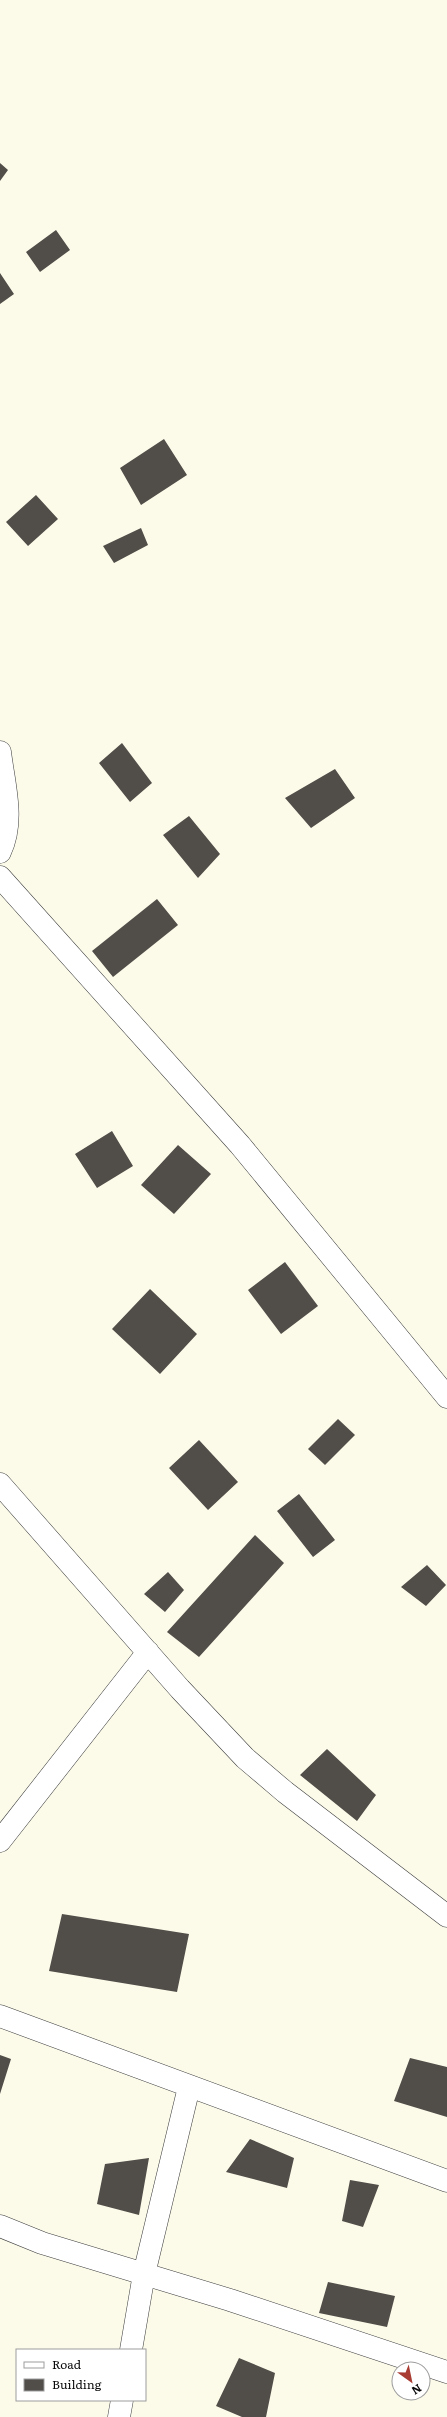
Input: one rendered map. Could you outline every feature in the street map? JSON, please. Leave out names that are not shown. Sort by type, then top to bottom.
[{"type":"street","points":[[0,752],[8,812],[6,839],[0,852]]},
{"type":"street","points":[[0,877],[240,1145],[447,1397]]},
{"type":"street","points":[[0,1484],[148,1652],[245,1758],[285,1792],[447,1916]]},
{"type":"street","points":[[0,1842],[148,1652]]},
{"type":"street","points":[[0,2016],[188,2087],[447,2180]]},
{"type":"street","points":[[131,2349],[144,2274],[188,2087]]},
{"type":"street","points":[[0,2226],[42,2243],[144,2274],[447,2372]]},
{"type":"street","points":[[119,2417],[122,2401]]},
{"type":"building","points":[[0,163],[8,170],[0,181]]},
{"type":"building","points":[[56,230],[70,250],[40,272],[26,252]]},
{"type":"building","points":[[0,273],[14,294],[0,304]]},
{"type":"building","points":[[164,439],[187,475],[141,505],[120,468]]},
{"type":"building","points":[[36,495],[58,519],[28,546],[6,522]]},
{"type":"building","points":[[141,528],[148,545],[114,563],[103,546]]},
{"type":"building","points":[[122,743],[152,783],[130,802],[99,763]]},
{"type":"building","points":[[335,769],[355,798],[311,828],[285,798]]},
{"type":"building","points":[[189,816],[220,854],[198,878],[163,835]]},
{"type":"building","points":[[157,899],[178,925],[113,977],[92,951]]},
{"type":"building","points":[[112,1131],[133,1166],[97,1188],[75,1154]]},
{"type":"building","points":[[178,1145],[211,1174],[174,1214],[141,1185]]},
{"type":"building","points":[[285,1262],[318,1306],[281,1334],[248,1290]]},
{"type":"building","points":[[150,1289],[197,1334],[160,1374],[112,1329]]},
{"type":"building","points":[[338,1419],[355,1435],[325,1465],[308,1449]]},
{"type":"building","points":[[199,1440],[238,1482],[208,1510],[169,1468]]},
{"type":"building","points":[[299,1494],[335,1540],[313,1557],[277,1511]]},
{"type":"building","points":[[255,1535],[284,1563],[199,1657],[167,1632]]},
{"type":"building","points":[[427,1565],[446,1585],[426,1606],[401,1587]]},
{"type":"building","points":[[168,1572],[184,1590],[165,1612],[144,1594]]},
{"type":"building","points":[[327,1749],[376,1795],[357,1821],[300,1775]]},
{"type":"building","points":[[62,1914],[189,1934],[177,1992],[49,1971]]},
{"type":"building","points":[[0,2055],[11,2059],[0,2094]]},
{"type":"building","points":[[410,2058],[447,2067],[447,2117],[394,2101]]},
{"type":"building","points":[[250,2139],[294,2158],[287,2188],[226,2172]]},
{"type":"building","points":[[149,2158],[139,2215],[97,2204],[105,2164]]},
{"type":"building","points":[[350,2180],[379,2185],[363,2227],[342,2221]]},
{"type":"building","points":[[328,2282],[395,2296],[387,2327],[319,2313]]},
{"type":"building","points":[[239,2358],[275,2373],[266,2417],[242,2417],[216,2406]]}]
